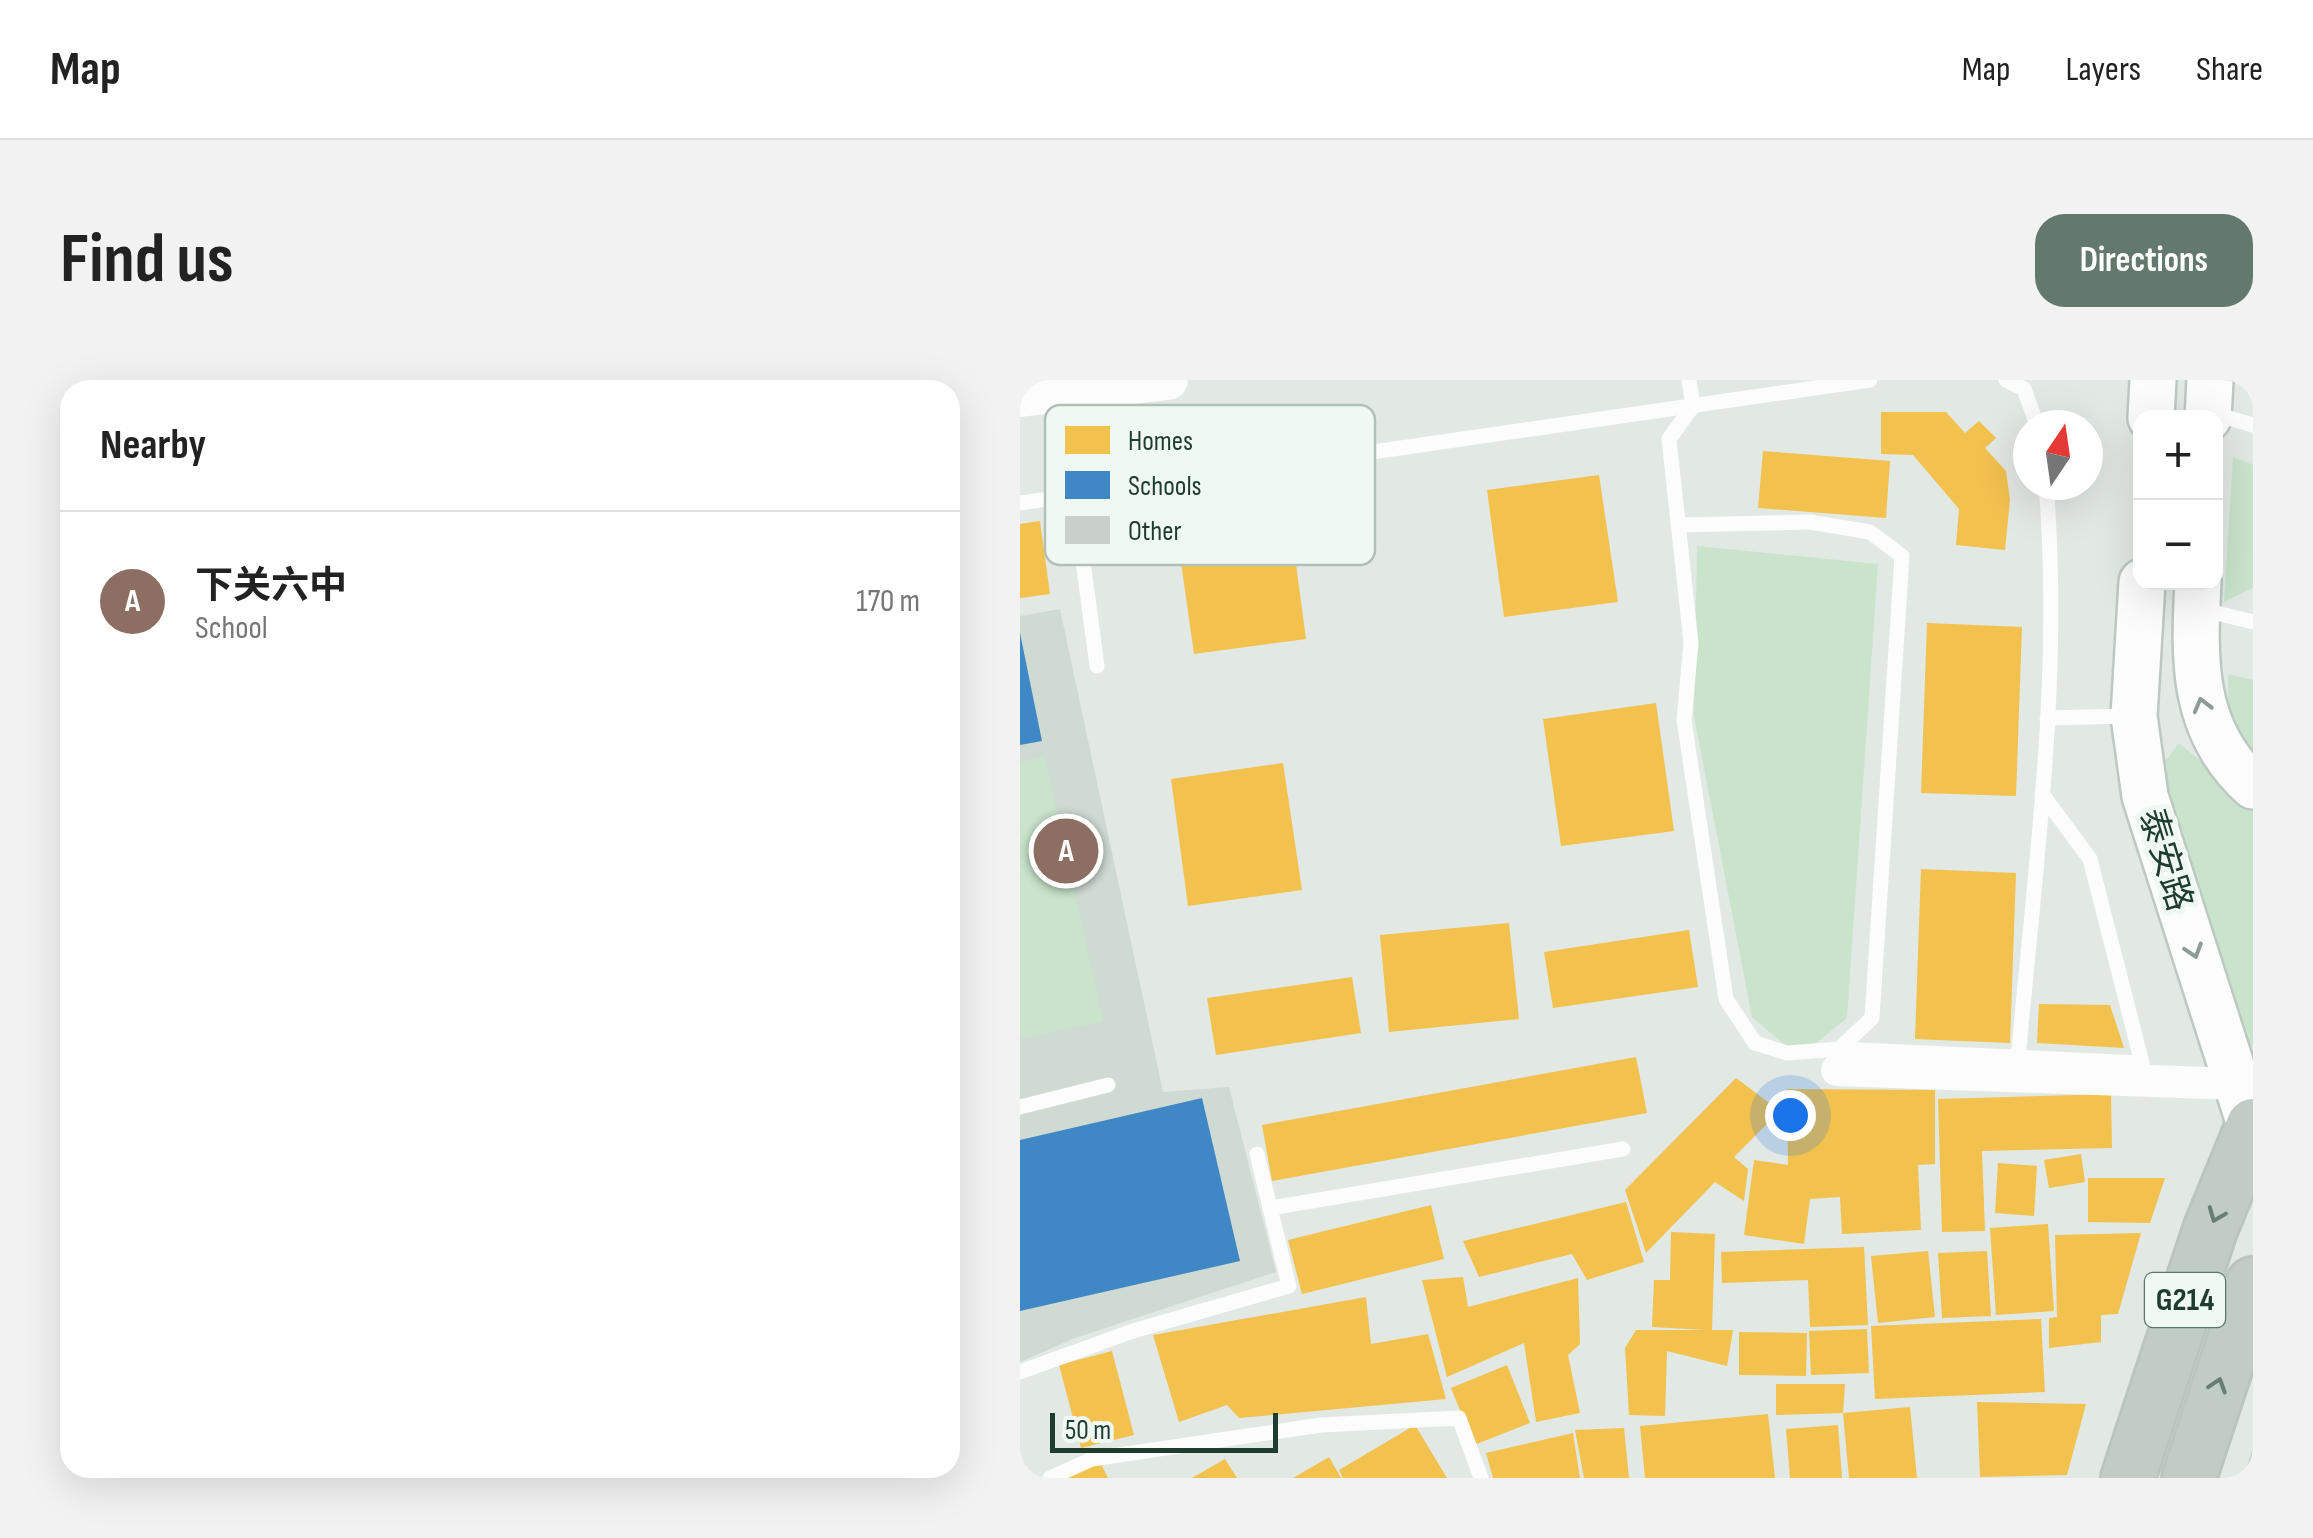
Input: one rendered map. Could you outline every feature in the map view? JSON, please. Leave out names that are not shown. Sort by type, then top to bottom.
[{"type":"highway","name":"G214","points":[[2128,1478],[2247,1112]]},
{"type":"highway","name":"G214","points":[[2189,1478],[2253,1284]]},
{"type":"main road","points":[[2151,410],[2153,380]]},
{"type":"main road","name":"泰安路","points":[[2142,590],[2134,716],[2144,796],[2247,1112]]},
{"type":"main road","points":[[2198,595],[2196,660],[2202,711],[2228,759],[2253,786]]},
{"type":"street","points":[[1020,397],[1168,380]]},
{"type":"street","points":[[1838,1060],[2247,1112]]},
{"type":"lane","points":[[1689,380],[1692,406],[1669,439],[1691,642],[1684,720],[1726,999],[1755,1043],[1787,1053],[1838,1060],[2142,1062],[2090,859],[2042,794]]},
{"type":"lane","points":[[1375,452],[1870,380]]},
{"type":"lane","points":[[2006,380],[2024,389],[2032,410]]},
{"type":"lane","points":[[1060,392],[1062,405]]},
{"type":"lane","points":[[2209,403],[2253,426]]},
{"type":"lane","points":[[1020,502],[1045,499]]},
{"type":"lane","points":[[2018,1059],[2047,718],[2046,500]]},
{"type":"lane","points":[[1679,525],[1810,522],[1870,532],[1902,556],[1872,1018],[1838,1060]]},
{"type":"lane","points":[[1082,565],[1097,666]]},
{"type":"lane","points":[[2198,595],[2253,622]]},
{"type":"lane","points":[[2047,718],[2134,716]]},
{"type":"lane","points":[[1020,1108],[1108,1085]]},
{"type":"lane","points":[[1270,1208],[1624,1150]]},
{"type":"lane","points":[[1020,1372],[1132,1331],[1289,1286],[1257,1154]]},
{"type":"lane","points":[[1050,1478],[1092,1458],[1321,1425],[1459,1418],[1481,1478]]},
{"type":"shaded area","points":[[1060,609],[1163,1092],[1229,1087],[1276,1272],[1075,1338],[1020,1362],[1020,616]]},
{"type":"green space","points":[[2233,457],[2253,465],[2253,588],[2224,602]]},
{"type":"green space","points":[[1697,546],[1878,564],[1847,1018],[1815,1044],[1786,1046],[1752,1017],[1694,716]]},
{"type":"green space","points":[[2228,674],[2253,680],[2253,761],[2234,731]]},
{"type":"green space","points":[[2179,743],[2253,805],[2253,1044],[2248,1054],[2206,933],[2161,767]]},
{"type":"green space","points":[[1045,757],[1103,1021],[1020,1039],[1020,762]]},
{"type":"building: Homes","points":[[1881,412],[1946,412],[1965,433],[1979,421],[1996,438],[1985,448],[2006,471],[2010,500],[2005,550],[1956,545],[1959,509],[1913,455],[1881,454]]},
{"type":"building: Homes","points":[[1763,451],[1890,461],[1886,518],[1758,508]]},
{"type":"building: Homes","points":[[1599,475],[1618,602],[1504,617],[1487,490]]},
{"type":"building: Homes","points":[[1040,521],[1050,594],[1020,598],[1020,524]]},
{"type":"building: Homes","points":[[1181,565],[1296,565],[1306,639],[1194,654]]},
{"type":"building: Homes","points":[[1927,623],[2022,627],[2016,796],[1921,793]]},
{"type":"building: Homes","points":[[1656,703],[1674,831],[1561,846],[1543,719]]},
{"type":"building: Homes","points":[[1283,763],[1302,890],[1188,906],[1171,779]]},
{"type":"building: Homes","points":[[1921,869],[2016,873],[2010,1043],[1915,1039]]},
{"type":"building: Homes","points":[[1509,923],[1519,1019],[1389,1032],[1380,935]]},
{"type":"building: Homes","points":[[1689,930],[1698,987],[1553,1008],[1544,952]]},
{"type":"building: Homes","points":[[1352,977],[1361,1033],[1216,1055],[1207,998]]},
{"type":"building: Homes","points":[[2039,1004],[2110,1005],[2124,1048],[2037,1043]]},
{"type":"building: Homes","points":[[1636,1057],[1647,1113],[1272,1181],[1262,1125]]},
{"type":"building: Homes","points":[[1736,1078],[1780,1111],[1734,1157],[1748,1169],[1744,1201],[1715,1182],[1646,1253],[1625,1190]]},
{"type":"building: Homes","points":[[1787,1089],[1935,1090],[1935,1164],[1918,1165],[1921,1230],[1842,1234],[1840,1197],[1810,1199],[1804,1244],[1744,1235],[1754,1160],[1788,1165]]},
{"type":"building: Homes","points":[[2111,1094],[2112,1148],[1982,1151],[1985,1231],[1942,1232],[1938,1099]]},
{"type":"building: Homes","points":[[2081,1154],[2085,1182],[2049,1188],[2044,1160]]},
{"type":"building: Homes","points":[[1998,1163],[2037,1166],[2034,1216],[1995,1213]]},
{"type":"building: Homes","points":[[2088,1178],[2165,1178],[2150,1223],[2088,1222]]},
{"type":"building: Homes","points":[[1626,1202],[1644,1262],[1587,1280],[1572,1254],[1479,1277],[1463,1241]]},
{"type":"building: Homes","points":[[1431,1205],[1444,1259],[1302,1294],[1288,1240]]},
{"type":"building: Homes","points":[[2048,1224],[2054,1311],[1996,1315],[1990,1228]]},
{"type":"building: Homes","points":[[1671,1232],[1715,1234],[1712,1330],[1733,1330],[1727,1366],[1667,1351],[1665,1416],[1629,1415],[1625,1348],[1636,1330],[1706,1330],[1652,1327],[1654,1280],[1670,1280]]},
{"type":"building: Homes","points":[[2141,1233],[2118,1314],[2101,1315],[2101,1342],[2049,1348],[2049,1318],[2057,1317],[2055,1235]]},
{"type":"building: Homes","points":[[1864,1247],[1868,1325],[1810,1327],[1808,1280],[1722,1283],[1721,1252]]},
{"type":"building: Homes","points":[[1928,1251],[1935,1317],[1878,1323],[1871,1256]]},
{"type":"building: Homes","points":[[1987,1251],[1991,1316],[1942,1318],[1938,1253]]},
{"type":"building: Homes","points":[[1463,1277],[1468,1307],[1578,1278],[1580,1344],[1568,1355],[1580,1413],[1536,1422],[1524,1343],[1447,1377],[1422,1280]]},
{"type":"building: Homes","points":[[1366,1297],[1371,1344],[1428,1334],[1446,1399],[1239,1418],[1227,1405],[1179,1422],[1153,1335]]},
{"type":"building: Homes","points":[[2041,1319],[2045,1392],[1875,1399],[1871,1326]]},
{"type":"building: Homes","points":[[1867,1329],[1869,1373],[1811,1375],[1809,1331]]},
{"type":"building: Homes","points":[[1739,1332],[1807,1333],[1806,1376],[1739,1375]]},
{"type":"building: Homes","points":[[1112,1351],[1134,1435],[1081,1448],[1059,1365]]},
{"type":"building: Homes","points":[[1507,1365],[1530,1423],[1474,1445],[1451,1388]]},
{"type":"building: Homes","points":[[1776,1384],[1845,1384],[1843,1413],[1776,1415]]},
{"type":"building: Homes","points":[[1977,1402],[2086,1404],[2067,1475],[1980,1477]]},
{"type":"building: Homes","points":[[1910,1407],[1917,1478],[1849,1478],[1843,1413]]},
{"type":"building: Homes","points":[[1768,1414],[1775,1478],[1645,1478],[1640,1426]]},
{"type":"building: Homes","points":[[1415,1425],[1447,1478],[1343,1478],[1339,1470]]},
{"type":"building: Homes","points":[[1838,1425],[1842,1478],[1790,1478],[1786,1429]]},
{"type":"building: Homes","points":[[1624,1428],[1629,1478],[1584,1478],[1575,1430]]},
{"type":"building: Homes","points":[[1573,1433],[1580,1478],[1493,1478],[1486,1453]]},
{"type":"building: Homes","points":[[1329,1457],[1341,1478],[1293,1478]]},
{"type":"building: Homes","points":[[1225,1459],[1237,1478],[1192,1478]]},
{"type":"building: Homes","points":[[1099,1460],[1108,1478],[1064,1478]]},
{"type":"building: Schools","points":[[1020,633],[1042,741],[1020,745]]},
{"type":"building: Schools","points":[[1202,1098],[1240,1261],[1020,1311],[1020,1140]]},
{"type":"building: Other","points":[[2252,1451],[2253,1478],[2243,1478],[2245,1473]]},
{"type":"place","name":"下关六中","points":[[1066,851]]}]
